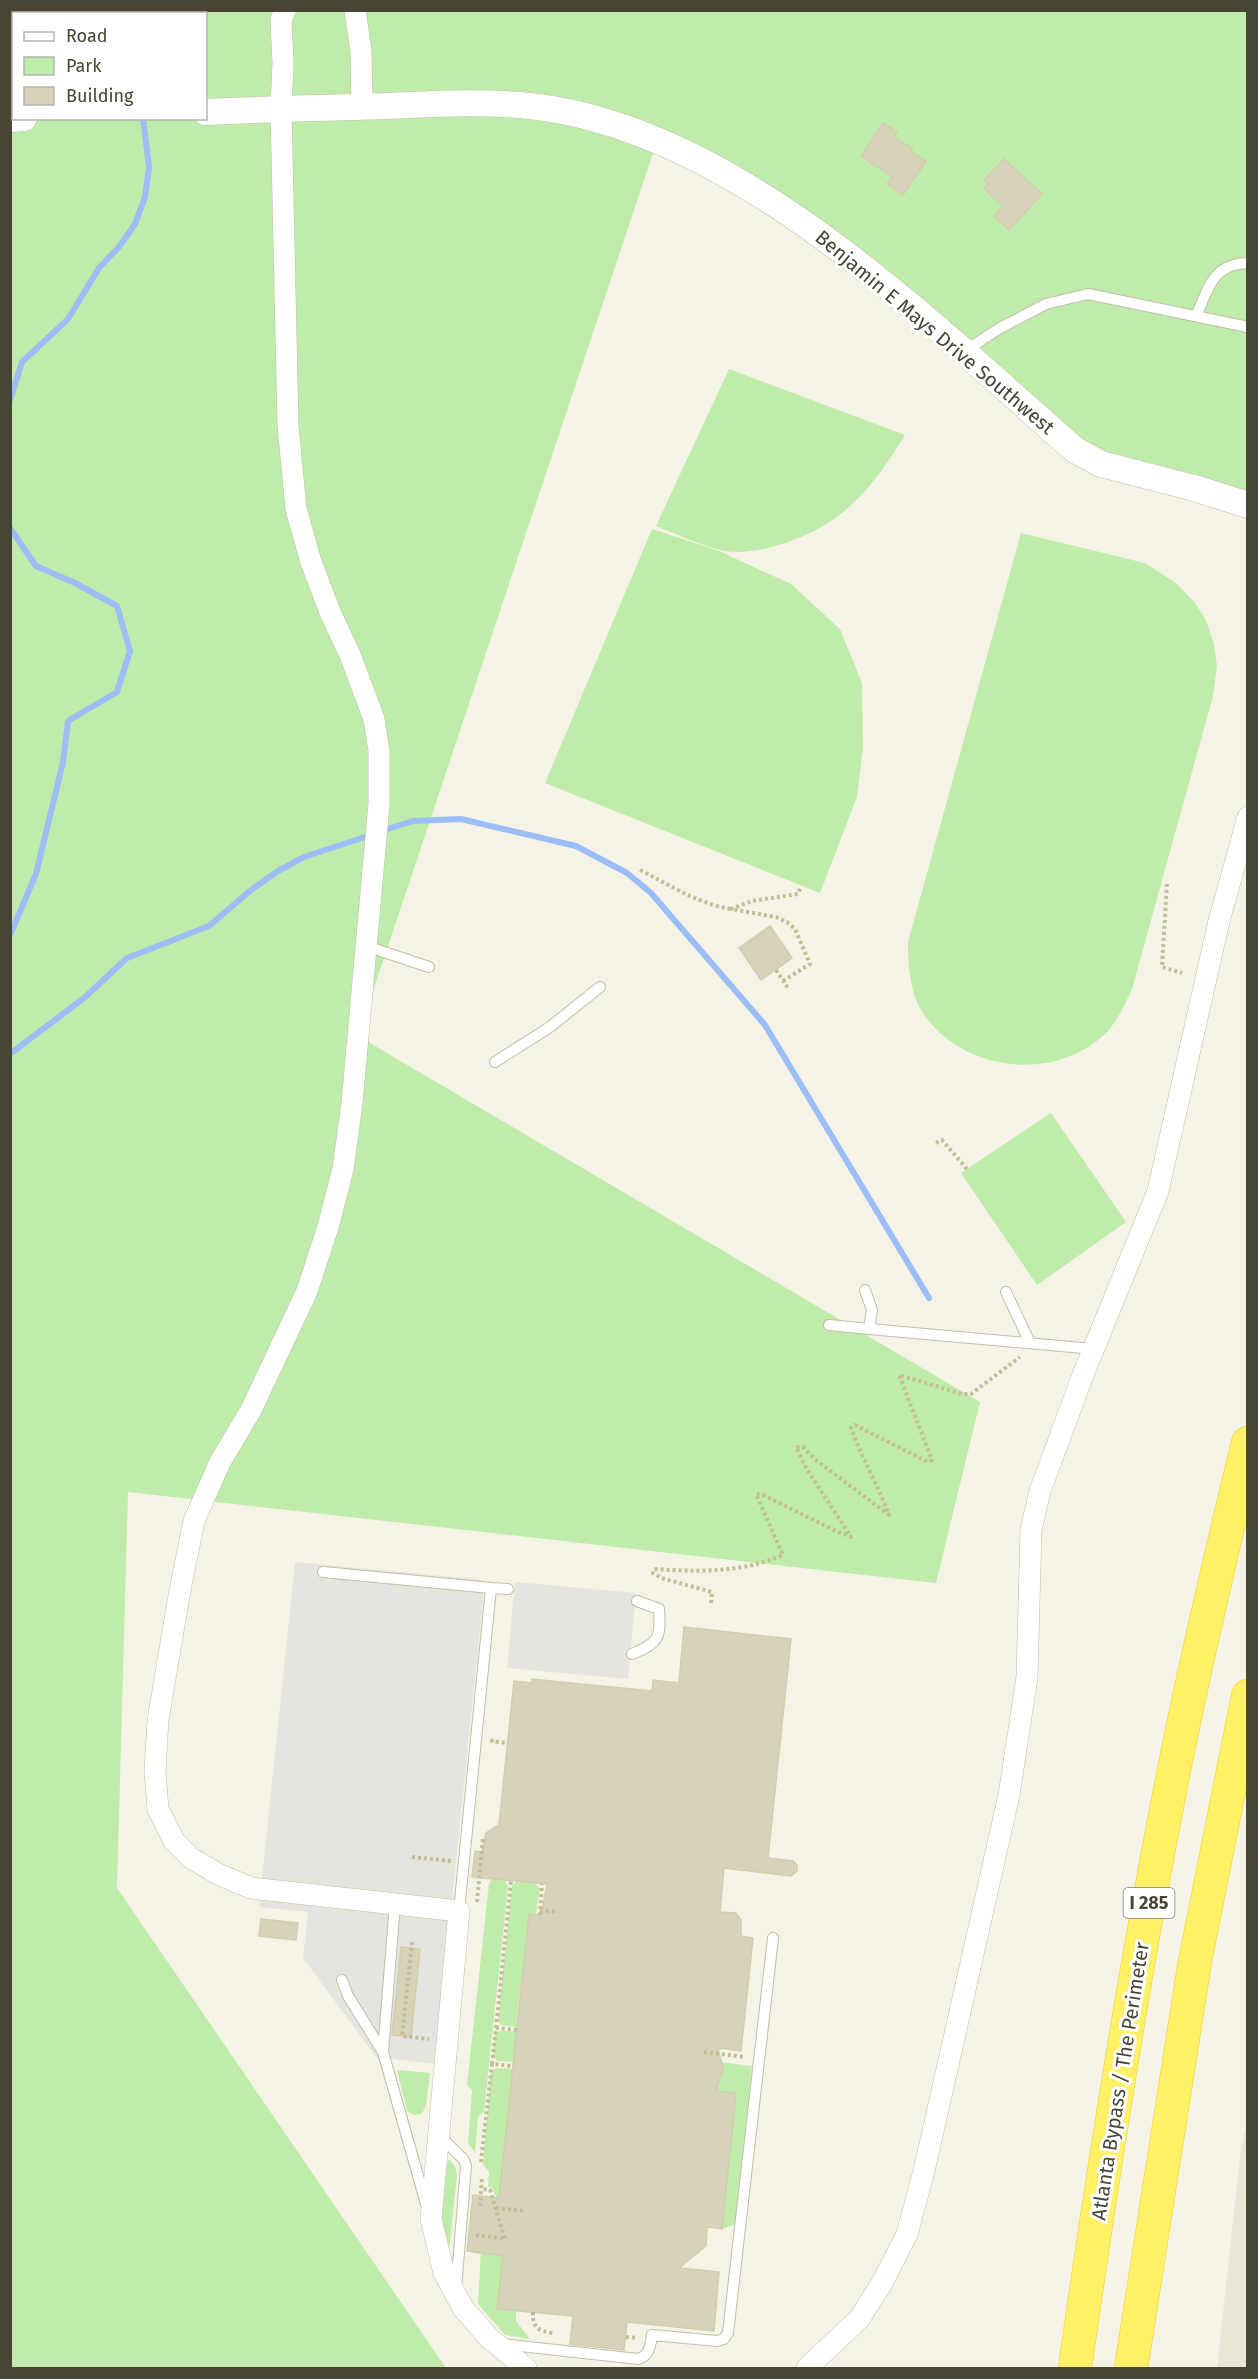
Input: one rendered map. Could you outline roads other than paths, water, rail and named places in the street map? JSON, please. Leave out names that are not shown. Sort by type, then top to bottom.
[{"type":"highway","name":"Atlanta Bypass / The Perimeter","points":[[1075,2368],[1134,1993],[1173,1777],[1199,1648],[1248,1443]]},
{"type":"highway","name":"I 285","points":[[1131,2368],[1195,1961],[1248,1696]]},
{"type":"street","points":[[285,10],[281,20],[281,108],[288,426],[296,508],[311,562],[374,719],[379,751],[379,804],[343,1169],[328,1227],[307,1291],[251,1410],[220,1462],[194,1521],[158,1720],[155,1771],[158,1809],[174,1841],[191,1858],[218,1874],[251,1888],[459,1911],[430,2219],[444,2273],[463,2308],[489,2338],[526,2368]]},
{"type":"street","points":[[355,10],[361,51],[362,106]]},
{"type":"street","name":"Benjamin E Mays Drive Southwest","points":[[207,112],[468,103],[531,106],[587,117],[639,133],[707,164],[808,226],[894,293],[1075,450],[1101,464],[1194,488],[1248,505]]},
{"type":"street","points":[[807,2368],[860,2318],[882,2283],[910,2223],[924,2171],[1009,1796],[1027,1677],[1031,1530],[1040,1491],[1094,1348],[1158,1191],[1219,921],[1248,817]]},
{"type":"lane","points":[[1197,316],[1213,278],[1230,263],[1248,263]]},
{"type":"lane","points":[[963,352],[1000,328],[1046,304],[1088,294],[1248,327]]},
{"type":"lane","points":[[366,946],[429,967]]},
{"type":"lane","points":[[495,1062],[550,1027],[600,987]]},
{"type":"lane","points":[[865,1290],[872,1310],[869,1329]]},
{"type":"lane","points":[[1006,1292],[1030,1343]]},
{"type":"lane","points":[[829,1326],[1094,1348]]},
{"type":"lane","points":[[323,1572],[508,1589]]},
{"type":"lane","points":[[459,1911],[491,1588]]},
{"type":"lane","points":[[632,1654],[651,1647],[661,1631],[659,1609],[637,1601]]},
{"type":"lane","points":[[384,2052],[395,1904]]},
{"type":"lane","points":[[495,2343],[638,2359],[645,2357],[649,2351],[652,2335],[711,2341],[724,2339],[728,2333],[773,1938]]},
{"type":"lane","points":[[342,1980],[348,1996],[384,2052],[430,2219]]},
{"type":"lane","points":[[439,2134],[464,2160],[466,2166],[456,2295]]},
{"type":"waterway","points":[[10,400],[22,362],[68,319],[99,268],[119,247],[135,224],[145,197],[149,167],[143,120]]},
{"type":"waterway","points":[[10,528],[36,566],[75,583],[117,606],[130,651],[117,692],[68,721],[63,762],[36,874],[10,935]]},
{"type":"waterway","points":[[381,831],[413,821],[461,819],[576,846],[627,873],[651,893],[765,1025],[929,1298]]},
{"type":"waterway","points":[[10,1054],[84,998],[127,958],[209,926],[251,890],[278,871],[304,857],[371,835]]}]
